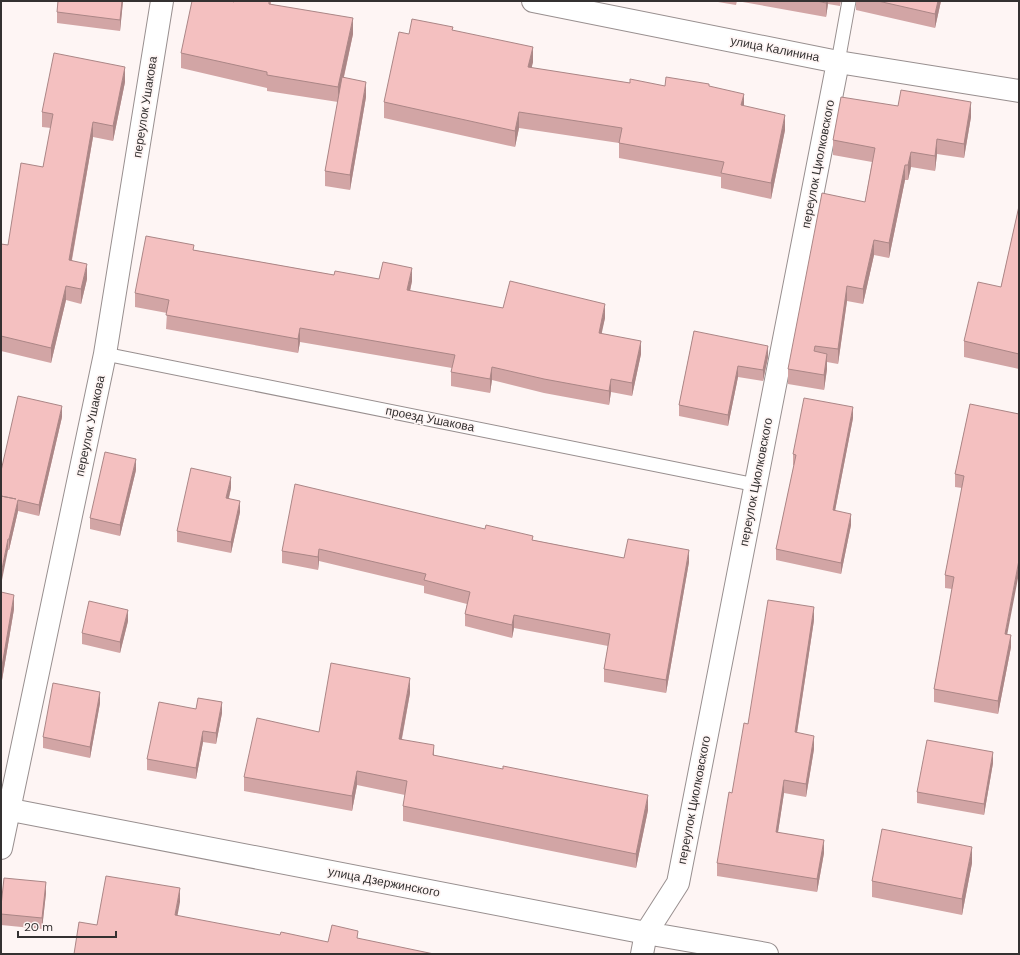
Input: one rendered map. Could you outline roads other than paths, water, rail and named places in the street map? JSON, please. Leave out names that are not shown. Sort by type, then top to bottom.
[{"type":"street","name":"переулок Ушакова","points":[[1,848],[5,809],[105,354],[162,1]]},
{"type":"street","name":"улица Калинина","points":[[533,1],[838,62],[1019,91]]},
{"type":"street","name":"переулок Циолковского","points":[[642,954],[646,933],[678,883],[838,62]]},
{"type":"street","name":"улица Дзержинского","points":[[5,809],[646,933],[768,954]]},
{"type":"lane","name":"переулок Циолковского","points":[[838,62],[848,1]]},
{"type":"lane","name":"проезд Ушакова","points":[[105,354],[756,485]]}]
